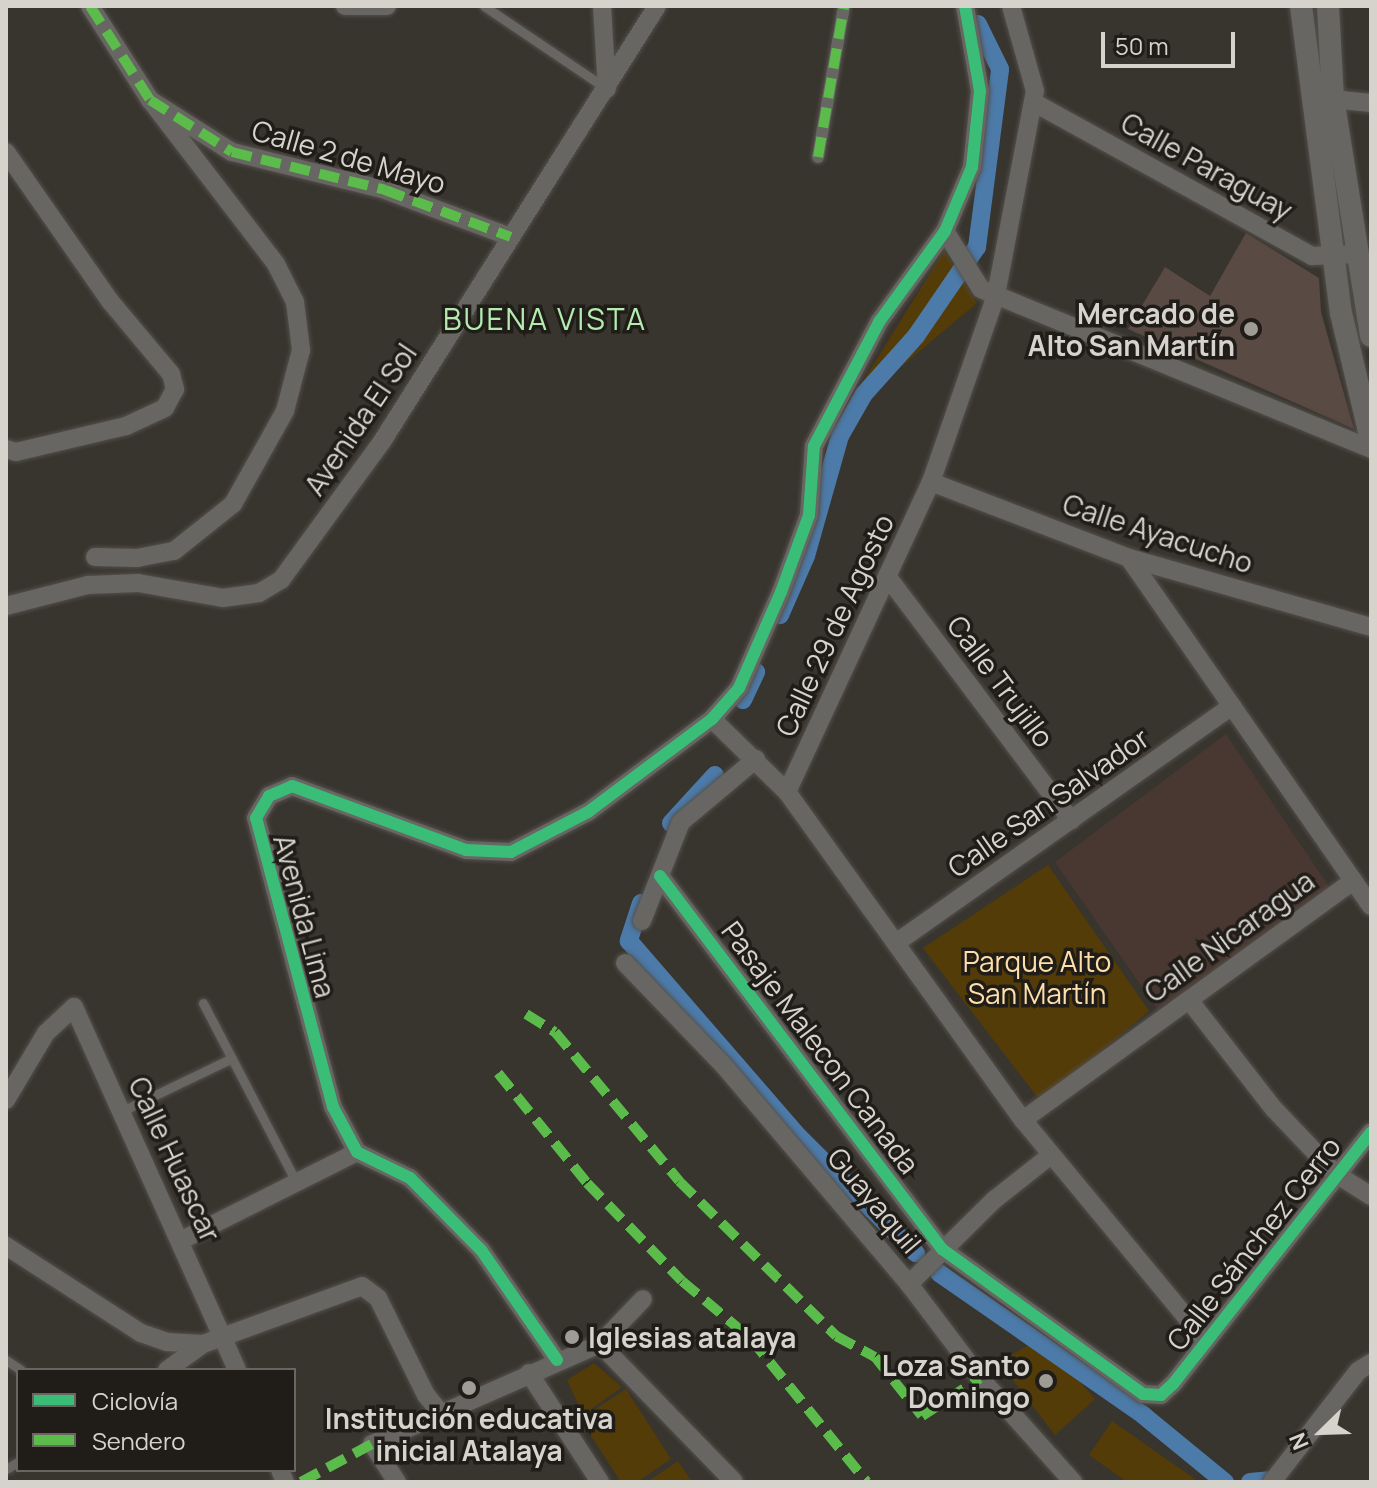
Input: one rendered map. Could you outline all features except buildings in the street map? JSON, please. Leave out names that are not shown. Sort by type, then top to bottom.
[{"type":"street","name":"Calle 2 de Mayo","points":[[90,6],[150,100],[232,152],[385,190],[511,237]]},
{"type":"street","points":[[345,6],[387,6]]},
{"type":"street","points":[[602,6],[607,89]]},
{"type":"street","name":"Avenida El Sol","points":[[6,606],[88,585],[138,583],[223,598],[259,593],[281,580],[383,440],[657,6]]},
{"type":"street","points":[[818,157],[844,6]]},
{"type":"street","name":"Avenida Lima","points":[[357,1152],[333,1107],[256,831],[260,806],[269,796],[292,786],[305,788],[466,850],[511,852],[588,812],[712,719],[739,688],[786,579],[809,515],[814,446],[879,322],[945,231],[972,167],[980,91],[965,6]]},
{"type":"street","name":"Calle 29 de Agosto","points":[[787,792],[931,482],[996,295],[1035,91],[1011,6]]},
{"type":"street","points":[[1371,336],[1333,98],[1328,10],[1298,7],[1341,313],[1371,440]]},
{"type":"street","points":[[1310,98],[1371,103]]},
{"type":"street","points":[[95,557],[137,558],[174,551],[233,504],[285,411],[301,350],[295,302],[276,264],[150,100]]},
{"type":"street","name":"Calle Paraguay","points":[[1033,102],[1312,256],[1332,258],[1358,254]]},
{"type":"street","points":[[6,152],[110,301],[171,374],[175,389],[165,408],[126,426],[16,452],[6,449]]},
{"type":"street","points":[[945,231],[981,289],[1371,449]]},
{"type":"street","points":[[1341,313],[1369,311]]},
{"type":"street","name":"Calle Ayacucho","points":[[931,482],[1129,558],[1371,627]]},
{"type":"street","points":[[1129,558],[1371,906]]},
{"type":"street","name":"Calle Trujillo","points":[[887,576],[1071,820]]},
{"type":"street","name":"Calle San Salvador","points":[[896,943],[1232,706]]},
{"type":"street","points":[[712,719],[787,792],[1023,1120],[1206,1341]]},
{"type":"street","points":[[642,921],[681,822],[756,759]]},
{"type":"street","name":"Pasaje Malecon Canada","points":[[660,876],[942,1249],[1143,1394],[1161,1395],[1173,1384]]},
{"type":"street","name":"Calle Nicaragua","points":[[1023,1120],[1352,882]]},
{"type":"street","name":"Guayaquil","points":[[625,963],[725,1067],[909,1284],[980,1378],[1073,1482]]},
{"type":"street","points":[[1189,1000],[1274,1109],[1336,1174],[1371,1196]]},
{"type":"street","name":"Calle Huascar","points":[[6,1100],[46,1033],[74,1007],[182,1240],[236,1368]]},
{"type":"street","name":"Calle Sánchez Cerro","points":[[1173,1384],[1371,1132]]},
{"type":"street","points":[[182,1240],[357,1152],[410,1178],[481,1250],[557,1360]]},
{"type":"street","points":[[909,1284],[942,1249],[1051,1155]]},
{"type":"street","points":[[6,1246],[141,1333],[167,1342],[203,1344]]},
{"type":"street","points":[[170,1368],[203,1344],[222,1336],[349,1288],[369,1288],[442,1415]]},
{"type":"street","points":[[397,1482],[372,1444],[442,1415],[557,1360],[600,1344],[643,1299]]},
{"type":"street","points":[[600,1344],[734,1482]]},
{"type":"street","points":[[1272,1482],[1353,1377],[1371,1363]]},
{"type":"street","points":[[529,1373],[600,1482]]},
{"type":"lane","points":[[484,6],[607,89]]},
{"type":"lane","points":[[203,1003],[296,1182]]},
{"type":"lane","points":[[122,1111],[232,1058]]},
{"type":"shaded area","points":[[1226,734],[1330,888],[1158,1010],[1055,862]]},
{"type":"green space","points":[[944,251],[977,303],[840,418]]},
{"type":"green space","name":"Parque Alto San Martín","points":[[1048,865],[1149,1011],[1041,1102],[923,948]]},
{"type":"green space","name":"Loza Santo Domingo","points":[[1041,1338],[1095,1399],[1055,1435],[999,1362]]},
{"type":"green space","points":[[594,1363],[622,1387],[583,1415],[567,1380]]},
{"type":"green space","points":[[626,1389],[671,1459],[637,1482],[621,1482],[580,1419]]},
{"type":"green space","points":[[1112,1421],[1195,1479],[1193,1482],[1127,1482],[1089,1455]]},
{"type":"green space","points":[[678,1461],[692,1482],[647,1482]]},
{"type":"waterway","points":[[780,615],[806,556],[840,436],[864,394],[916,336],[977,247],[1000,69],[978,24]]},
{"type":"waterway","points":[[743,700],[756,672]]},
{"type":"waterway","points":[[671,823],[715,775]]},
{"type":"waterway","points":[[641,903],[629,941],[799,1137],[916,1253]]},
{"type":"waterway","points":[[939,1273],[1143,1415],[1225,1482]]},
{"type":"waterway","points":[[1250,1482],[1272,1480]]},
{"type":"marked path","points":[[90,6],[150,100],[232,152],[385,190],[511,237]]},
{"type":"marked path","points":[[818,157],[844,6]]},
{"type":"marked path","points":[[526,1014],[555,1032],[679,1181],[836,1336],[875,1357],[922,1416],[980,1378]]},
{"type":"marked path","points":[[498,1073],[587,1183],[682,1281],[751,1339],[867,1482]]},
{"type":"marked path","points":[[301,1482],[372,1444]]},
{"type":"cycle path","points":[[557,1360],[481,1250],[410,1178],[357,1152],[333,1107],[256,818],[269,796],[292,786],[466,850],[511,852],[588,812],[712,719],[739,688],[781,592],[809,515],[814,446],[879,322],[945,231],[972,167],[980,91],[965,6]]},
{"type":"cycle path","points":[[660,876],[942,1249],[1143,1394],[1161,1395],[1173,1384],[1371,1132]]},
{"type":"place","name":"Mercado de Alto San Martín","points":[[1251,329]]},
{"type":"place","name":"Iglesias atalaya","points":[[572,1337]]},
{"type":"place","name":"Loza Santo Domingo","points":[[1046,1381]]},
{"type":"place","name":"Institución educativa inicial Atalaya","points":[[469,1388]]},
{"type":"district","name":"BUENA VISTA","points":[[545,319]]}]
